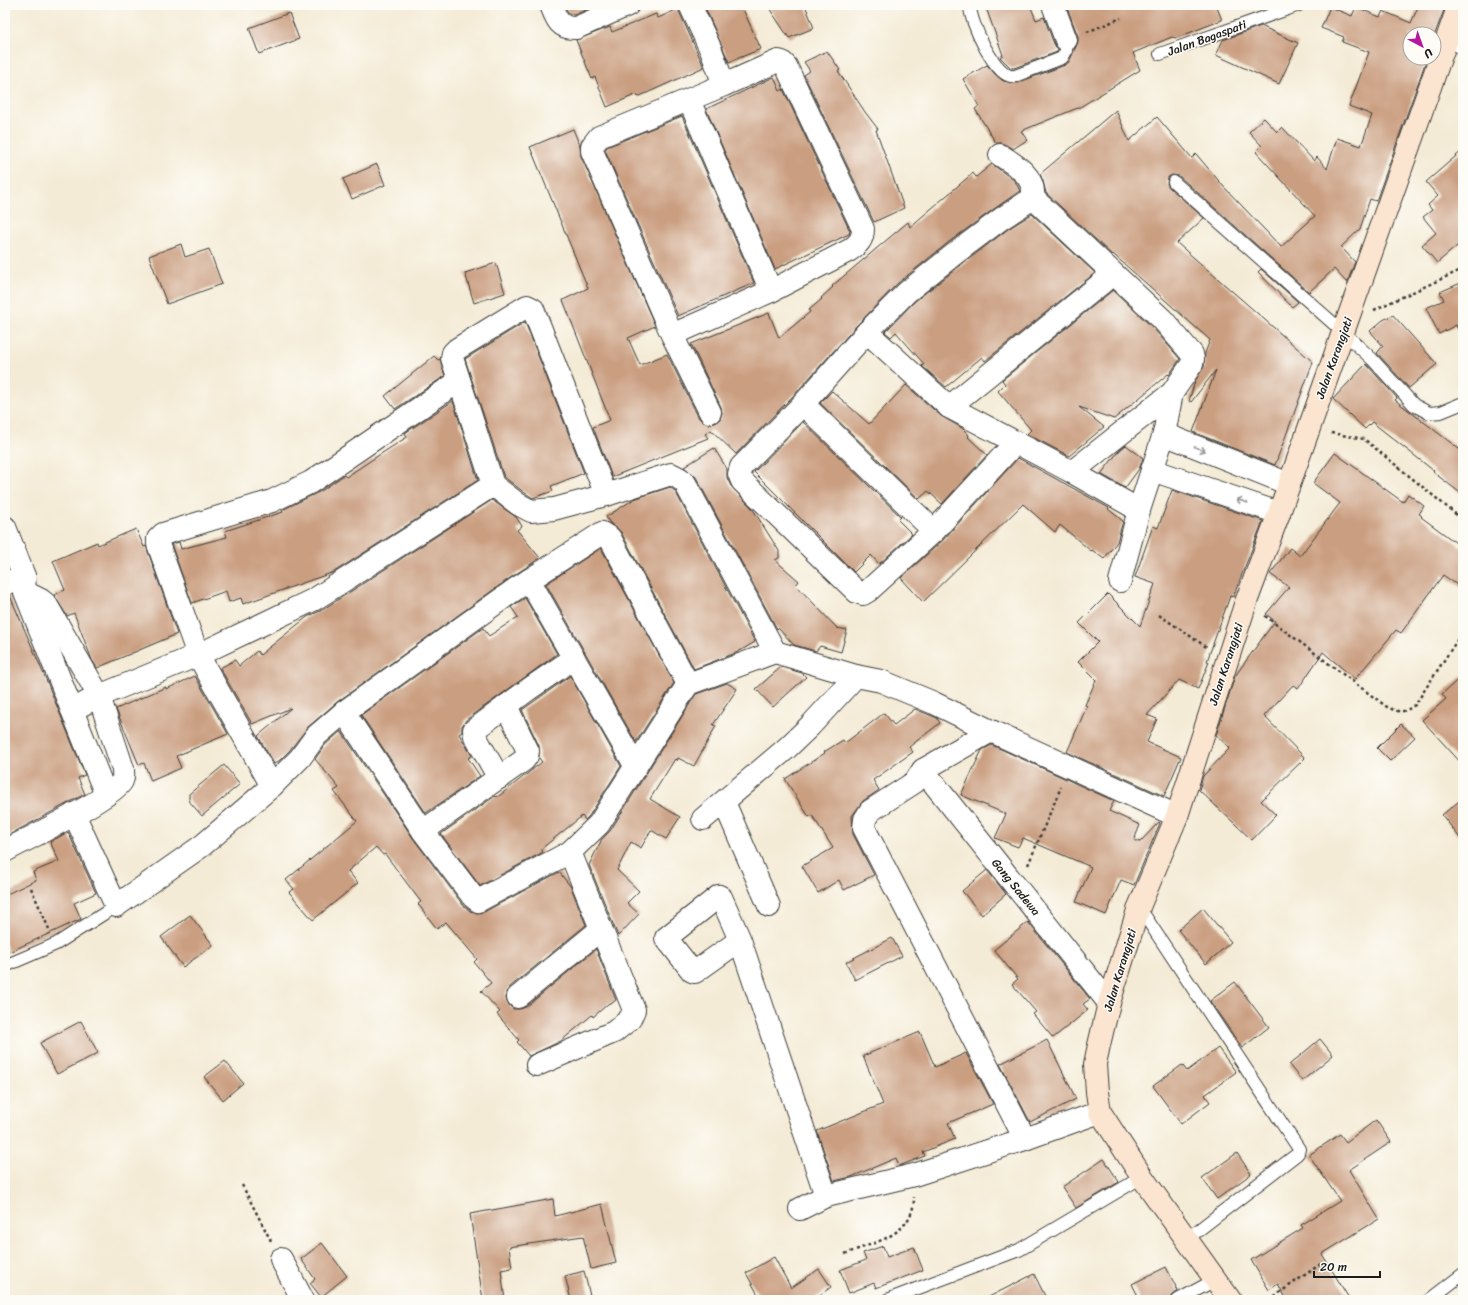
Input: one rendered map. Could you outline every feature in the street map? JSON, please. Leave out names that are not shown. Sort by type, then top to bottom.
[{"type":"street","points":[[551,5],[556,17],[562,25],[567,28],[576,28],[628,5]]},
{"type":"street","points":[[690,5],[711,50],[724,85]]},
{"type":"street","points":[[1053,5],[1066,40]]},
{"type":"street","name":"Jalan Karangjati","points":[[1230,1300],[1142,1177],[1100,1112],[1095,1064],[1098,1045],[1109,1003],[1139,907],[1178,816],[1246,602],[1345,328],[1456,44],[1459,5]]},
{"type":"street","points":[[672,335],[771,291],[850,250],[860,242],[863,236],[863,229],[786,66],[782,62],[778,61],[599,137],[592,146],[592,151],[672,335],[710,412]]},
{"type":"street","points":[[689,100],[771,291]]},
{"type":"street","points":[[1000,155],[1015,164],[1025,173],[1031,182],[1034,191],[1033,198],[1002,218],[963,247],[907,292],[867,332],[803,404],[741,467],[739,474],[742,481],[857,592],[863,594],[934,531],[1016,442]]},
{"type":"street","points":[[1033,198],[1162,319],[1192,354],[1193,359],[1192,364],[1172,393],[1072,472]]},
{"type":"street","points":[[949,407],[1113,274]]},
{"type":"street","points":[[606,495],[532,308],[527,306],[457,349],[453,353],[452,358],[459,381],[493,484],[518,504],[531,511],[554,509],[606,495],[671,474],[679,478],[684,483],[775,652]]},
{"type":"street","points":[[867,332],[949,407],[1072,472],[1139,510]]},
{"type":"street","points":[[272,786],[198,655],[158,544],[158,539],[163,534],[272,501],[311,482],[459,381]]},
{"type":"street","points":[[1120,581],[1139,510],[1164,434],[1172,393]]},
{"type":"street","points":[[803,404],[934,531]]},
{"type":"street","points":[[1164,434],[1289,484]]},
{"type":"street","points":[[1152,470],[1279,513]]},
{"type":"street","points":[[72,710],[99,696],[198,655],[315,599],[493,484]]},
{"type":"street","points":[[5,527],[18,584],[72,710],[106,795]]},
{"type":"street","points":[[74,814],[116,906],[202,845],[272,786],[300,758],[316,736],[344,712],[517,588],[602,533],[610,538],[688,684]]},
{"type":"street","points":[[529,580],[636,767]]},
{"type":"street","points":[[5,851],[106,795],[118,787],[123,776],[99,696],[46,604],[18,584]]},
{"type":"street","points":[[344,712],[423,831],[473,897],[478,901],[570,852],[599,824],[688,684],[775,652],[856,676],[882,681],[934,703],[991,731],[1178,816]]},
{"type":"street","points":[[499,778],[474,736],[474,730],[574,658]]},
{"type":"street","points":[[703,818],[724,802],[796,739],[856,676]]},
{"type":"street","points":[[423,831],[524,760],[527,756],[528,751],[506,706]]},
{"type":"street","points":[[991,731],[923,770],[915,782],[870,811],[865,820],[864,828],[1026,1139]]},
{"type":"street","name":"Gang Sadewa","points":[[923,770],[1109,1003]]},
{"type":"street","points":[[724,802],[769,906]]},
{"type":"street","points":[[537,1065],[614,1032],[630,1019],[634,1010],[570,852]]},
{"type":"street","points":[[518,997],[601,929]]},
{"type":"street","points":[[740,940],[826,1196]]},
{"type":"street","points":[[800,1209],[826,1196],[914,1175],[1026,1139],[1100,1112]]},
{"type":"street","points":[[281,1259],[303,1300]]},
{"type":"lane","points":[[970,5],[972,20],[977,33],[1000,70],[1009,76],[1015,76],[1062,58],[1066,51],[1066,40]]},
{"type":"lane","name":"Jalan Bagaspati","points":[[1160,54],[1299,5]]},
{"type":"lane","points":[[1174,182],[1345,328],[1414,405],[1429,413],[1442,412],[1463,403]]},
{"type":"lane","points":[[5,966],[56,944],[116,906]]},
{"type":"lane","points":[[1139,907],[1298,1149],[1298,1153],[1296,1155],[1187,1239]]},
{"type":"lane","points":[[887,1300],[1019,1250],[1142,1177]]},
{"type":"lane","points":[[1429,1300],[1463,1274]]},
{"type":"lane","points":[[1178,1300],[1215,1280]]},
{"type":"path","points":[[1066,40],[1121,18]]},
{"type":"path","points":[[1345,328],[1463,270]]},
{"type":"path","points":[[1309,428],[1364,439],[1458,516]]},
{"type":"path","points":[[1246,602],[1387,707],[1397,712],[1406,712],[1415,705],[1463,631]]},
{"type":"path","points":[[1159,615],[1227,661]]},
{"type":"path","points":[[1018,889],[1070,766]]},
{"type":"path","points":[[31,888],[56,944]]},
{"type":"path","points":[[845,1254],[896,1234],[904,1226],[911,1216],[914,1206],[914,1175]]},
{"type":"path","points":[[242,1184],[281,1259]]},
{"type":"path","points":[[1269,1300],[1322,1263]]},
{"type":"building","points":[[564,5],[597,5],[574,15],[569,14]]},
{"type":"building","points":[[704,5],[741,5],[761,49],[729,62]]},
{"type":"building","points":[[767,5],[805,5],[814,28],[789,38]]},
{"type":"building","points":[[985,5],[1030,5],[1036,20],[1044,17],[1054,44],[1058,50],[1057,52],[1011,68],[1000,57],[1003,55]]},
{"type":"building","points":[[1074,5],[1216,5],[1222,20],[1176,38],[1172,37],[1133,53],[1140,70],[1080,107],[1021,131],[1027,140],[1013,149],[1001,143],[996,143],[975,109],[979,106],[963,79],[987,65],[1003,81],[1017,83],[1065,65],[1069,62],[1078,42],[1078,36],[1067,8]]},
{"type":"building","points":[[1419,5],[1446,5],[1438,26],[1402,26],[1402,66],[1424,66],[1376,201],[1370,199],[1360,229],[1341,247],[1355,262],[1347,283],[1334,269],[1309,292],[1179,176],[1172,175],[1168,177],[1167,184],[1169,187],[1204,218],[1177,243],[1313,362],[1275,465],[1193,432],[1216,370],[1191,402],[1189,401],[1195,381],[1204,367],[1205,353],[1210,340],[1113,254],[1112,255],[1046,193],[1040,174],[1116,110],[1129,141],[1157,117],[1192,158],[1196,154],[1224,187],[1281,247],[1315,216],[1256,152],[1262,146],[1249,132],[1264,118],[1277,132],[1282,127],[1314,161],[1317,157],[1327,169],[1337,138],[1361,146],[1372,115],[1349,106],[1369,52],[1342,42],[1344,37],[1321,28],[1330,7],[1352,16],[1356,7],[1380,17],[1383,11],[1411,23]]},
{"type":"building","points":[[678,9],[704,67],[638,97],[637,94],[607,107],[595,77],[592,79],[576,40],[610,27],[612,32],[656,14],[658,18]]},
{"type":"building","points":[[289,13],[299,39],[259,54],[249,28]]},
{"type":"building","points":[[1261,26],[1298,43],[1279,84],[1216,55],[1223,40]]},
{"type":"building","points":[[827,51],[840,70],[838,71],[878,129],[876,130],[904,208],[874,222],[804,75],[810,71],[804,62]]},
{"type":"building","points":[[774,77],[780,91],[783,89],[850,231],[849,234],[775,269],[706,109]]},
{"type":"building","points":[[682,116],[754,283],[678,316],[605,150],[607,147]]},
{"type":"building","points":[[573,129],[580,146],[581,156],[655,326],[628,338],[640,365],[667,354],[699,418],[703,422],[709,424],[715,423],[720,419],[722,413],[721,407],[691,344],[769,313],[779,338],[810,312],[809,310],[822,299],[821,298],[833,287],[832,286],[908,222],[910,227],[973,173],[976,177],[992,164],[1015,181],[1020,191],[949,242],[898,283],[858,324],[794,395],[736,454],[711,430],[705,434],[708,438],[612,477],[593,427],[610,420],[563,300],[588,288],[530,147]]},
{"type":"building","points":[[1463,150],[1463,241],[1437,263],[1422,245],[1436,233],[1423,217],[1432,210],[1428,205],[1438,196],[1426,182]]},
{"type":"building","points":[[377,164],[385,185],[352,199],[343,179]]},
{"type":"building","points":[[1032,214],[1095,273],[985,361],[982,357],[946,387],[922,366],[924,364],[896,332],[891,337],[885,332],[915,301],[1008,229]]},
{"type":"building","points":[[181,244],[185,257],[209,249],[222,284],[167,304],[149,256]]},
{"type":"building","points":[[496,263],[505,293],[474,303],[465,273]]},
{"type":"building","points":[[1261,269],[1298,302],[1292,307],[1258,272]]},
{"type":"building","points":[[1463,282],[1463,340],[1456,325],[1439,334],[1426,308],[1444,300],[1440,292]]},
{"type":"building","points":[[1113,290],[1153,328],[1180,359],[1169,375],[1168,374],[1114,419],[1079,407],[1104,427],[1069,456],[1027,434],[1031,430],[998,391],[1005,384],[1002,380]]},
{"type":"building","points":[[1393,315],[1437,364],[1409,388],[1377,353],[1383,346],[1370,331],[1383,320]]},
{"type":"building","points":[[525,322],[584,473],[551,486],[553,491],[533,498],[504,477],[465,359]]},
{"type":"building","points":[[434,356],[438,360],[440,359],[445,376],[395,409],[385,396]]},
{"type":"building","points":[[1366,364],[1397,398],[1395,400],[1463,452],[1463,495],[1372,422],[1365,429],[1333,399]]},
{"type":"building","points":[[906,385],[941,416],[962,428],[969,435],[968,437],[987,455],[942,504],[928,491],[919,499],[820,403],[832,391],[869,424]]},
{"type":"building","points":[[453,401],[478,480],[334,572],[243,604],[241,598],[229,602],[226,591],[192,603],[171,544],[179,542],[181,549],[227,537],[225,531],[283,512],[282,510],[321,491],[344,475],[346,477],[407,437],[405,433]]},
{"type":"building","points":[[803,422],[901,517],[898,520],[912,534],[879,564],[871,555],[854,572],[754,472]]},
{"type":"building","points":[[1126,445],[1143,458],[1139,469],[1125,488],[1101,474],[1118,452]]},
{"type":"building","points":[[714,448],[727,469],[727,478],[731,486],[752,508],[779,551],[779,558],[775,560],[799,581],[796,585],[837,628],[847,630],[841,652],[820,646],[816,651],[794,645],[778,628],[777,629],[696,477],[684,467]]},
{"type":"building","points":[[1335,453],[1403,502],[1408,494],[1424,506],[1419,514],[1422,516],[1421,517],[1463,548],[1463,589],[1443,575],[1401,633],[1396,630],[1355,679],[1323,652],[1298,689],[1293,685],[1264,716],[1305,758],[1261,801],[1276,815],[1252,840],[1199,790],[1203,776],[1230,748],[1216,735],[1235,676],[1275,621],[1266,614],[1289,587],[1270,574],[1290,548],[1300,556],[1340,503],[1313,483]]},
{"type":"building","points":[[1018,458],[1109,508],[1108,509],[1123,521],[1117,542],[1104,559],[1092,550],[1091,551],[1060,525],[1055,532],[1023,504],[923,602],[901,578],[943,540]]},
{"type":"building","points":[[670,487],[675,491],[755,642],[738,652],[694,669],[621,532],[610,523],[606,517],[634,499]]},
{"type":"building","points":[[1172,490],[1263,521],[1233,597],[1230,596],[1207,661],[1209,662],[1198,689],[1179,680],[1147,715],[1157,719],[1147,742],[1181,757],[1164,796],[1067,752],[1087,706],[1085,705],[1096,680],[1078,662],[1098,642],[1079,623],[1108,594],[1140,626],[1155,584],[1135,577],[1153,526],[1158,528]]},
{"type":"building","points":[[492,500],[516,517],[522,526],[517,530],[540,558],[337,702],[308,727],[290,750],[274,764],[258,736],[291,708],[252,724],[220,668],[235,660],[239,666],[257,651],[260,655],[307,617],[322,610]]},
{"type":"building","points":[[136,529],[144,547],[146,546],[177,634],[97,668],[92,660],[74,613],[67,616],[54,595],[65,590],[53,561],[97,542],[98,545]]},
{"type":"building","points":[[601,548],[674,683],[636,742],[546,584]]},
{"type":"building","points":[[5,596],[10,596],[85,775],[78,778],[85,794],[5,837]]},
{"type":"building","points":[[525,598],[557,654],[466,720],[462,726],[462,732],[459,734],[472,756],[468,758],[480,776],[426,813],[361,715],[483,628],[489,636],[518,617],[511,607]]},
{"type":"building","points":[[781,667],[802,673],[806,677],[773,707],[756,689]]},
{"type":"building","points":[[1463,675],[1463,765],[1422,720],[1446,699],[1442,694]]},
{"type":"building","points":[[195,676],[228,734],[176,756],[181,768],[151,781],[144,763],[139,765],[116,709]]},
{"type":"building","points":[[570,676],[621,766],[585,820],[582,816],[541,849],[543,852],[480,886],[441,834],[495,796],[499,796],[542,762],[539,758],[539,746],[522,710]]},
{"type":"building","points":[[727,683],[737,689],[713,725],[716,726],[694,766],[678,758],[677,761],[675,759],[650,799],[680,817],[666,839],[651,830],[641,848],[631,842],[617,870],[639,891],[627,903],[639,914],[618,936],[589,865],[601,840],[610,831],[696,694]]},
{"type":"building","points":[[915,709],[937,718],[940,723],[909,747],[913,752],[873,780],[879,790],[863,801],[852,816],[853,834],[874,875],[844,890],[839,880],[818,893],[802,866],[833,848],[812,815],[809,817],[785,779],[843,740],[845,743],[884,713],[894,725]]},
{"type":"building","points":[[1401,724],[1415,737],[1390,761],[1377,748]]},
{"type":"building","points":[[341,731],[413,838],[463,905],[470,911],[477,913],[484,912],[559,872],[571,887],[586,925],[510,987],[506,992],[506,999],[513,1009],[526,1007],[596,949],[616,1000],[611,1004],[609,1003],[593,1017],[592,1015],[561,1041],[529,1056],[517,1042],[519,1040],[497,1014],[500,1012],[481,991],[491,983],[474,962],[477,959],[446,922],[437,929],[418,904],[421,902],[385,854],[383,855],[376,847],[348,871],[358,883],[313,920],[289,892],[294,889],[286,880],[357,821],[334,791],[339,788],[315,759],[325,745]]},
{"type":"building","points":[[992,745],[1114,801],[1109,811],[1140,825],[1134,840],[1140,842],[1159,822],[1160,823],[1134,885],[1121,880],[1106,915],[1076,902],[1091,867],[1023,838],[1018,847],[995,838],[1006,814],[961,795],[982,750]]},
{"type":"building","points":[[224,765],[240,784],[202,816],[189,801],[189,794]]},
{"type":"building","points":[[1463,798],[1463,842],[1442,815]]},
{"type":"building","points":[[68,832],[96,893],[74,903],[81,919],[9,952],[5,943],[5,895],[36,880],[33,872],[59,861],[50,842]]},
{"type":"building","points":[[987,870],[1006,894],[982,915],[962,891]]},
{"type":"building","points":[[1203,908],[1231,942],[1206,964],[1178,930]]},
{"type":"building","points":[[190,915],[213,945],[183,967],[161,937]]},
{"type":"building","points":[[1028,922],[1090,999],[1083,1004],[1088,1010],[1053,1038],[1033,1014],[1036,1012],[1012,984],[1018,979],[994,950]]},
{"type":"building","points":[[892,938],[902,956],[855,980],[846,962]]},
{"type":"building","points":[[1235,982],[1269,1027],[1242,1048],[1210,1001]]},
{"type":"building","points":[[81,1021],[98,1053],[57,1074],[40,1043]]},
{"type":"building","points":[[920,1032],[935,1067],[966,1053],[993,1104],[948,1123],[955,1139],[923,1152],[925,1156],[899,1166],[896,1158],[851,1177],[834,1181],[817,1131],[883,1104],[863,1056]]},
{"type":"building","points":[[1320,1039],[1333,1055],[1302,1081],[1289,1065]]},
{"type":"building","points":[[1047,1040],[1076,1099],[1030,1122],[1000,1064]]},
{"type":"building","points":[[1218,1048],[1236,1072],[1205,1095],[1210,1102],[1181,1124],[1153,1086],[1182,1065],[1187,1071]]},
{"type":"building","points":[[225,1061],[243,1083],[223,1100],[204,1077]]},
{"type":"building","points":[[1376,1120],[1391,1142],[1349,1170],[1379,1219],[1322,1254],[1350,1300],[1287,1300],[1278,1284],[1269,1290],[1251,1260],[1303,1228],[1301,1225],[1340,1201],[1309,1155],[1340,1134],[1346,1142]]},
{"type":"building","points":[[1237,1153],[1251,1174],[1217,1199],[1202,1178]]},
{"type":"building","points":[[1104,1159],[1119,1182],[1076,1208],[1062,1187]]},
{"type":"building","points":[[553,1199],[555,1216],[602,1204],[616,1263],[591,1269],[583,1236],[509,1247],[512,1268],[501,1270],[505,1300],[483,1300],[470,1214]]},
{"type":"building","points":[[322,1243],[347,1276],[321,1297],[310,1283],[315,1279],[301,1259]]},
{"type":"building","points":[[883,1246],[887,1257],[914,1247],[923,1270],[876,1288],[874,1283],[849,1293],[840,1270],[866,1260],[863,1253]]},
{"type":"building","points":[[774,1257],[791,1288],[819,1269],[831,1287],[813,1300],[761,1300],[746,1273]]},
{"type":"building","points":[[1166,1267],[1178,1291],[1172,1296],[1171,1300],[1140,1300],[1132,1284]]},
{"type":"building","points":[[584,1271],[591,1300],[571,1300],[565,1276]]},
{"type":"building","points":[[1034,1274],[1047,1300],[983,1300]]}]
